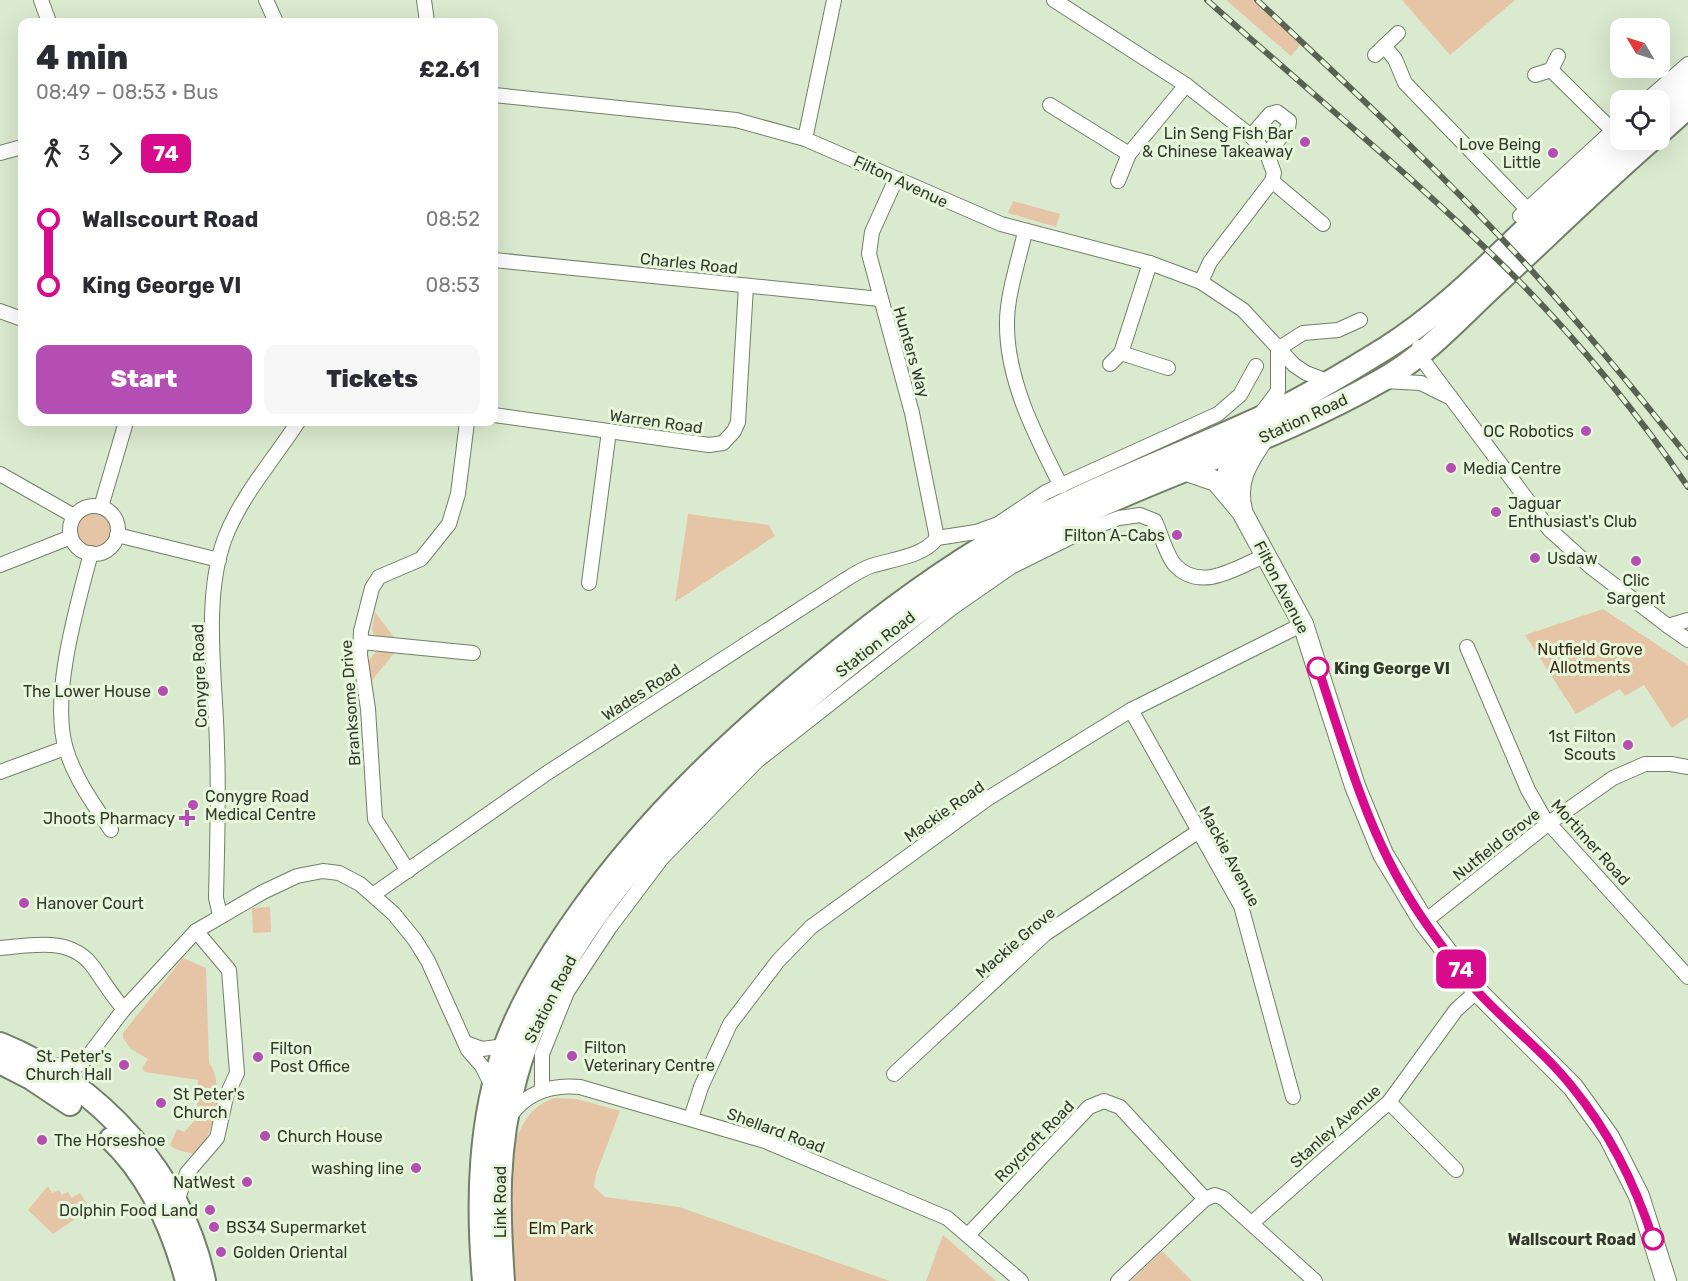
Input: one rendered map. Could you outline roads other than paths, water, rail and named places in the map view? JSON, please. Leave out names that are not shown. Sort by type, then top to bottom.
[{"type":"main road","points":[[1670,99],[1688,83]]},
{"type":"main road","points":[[1670,123],[1688,107]]},
{"type":"main road","name":"Station Road","points":[[505,1123],[527,1044],[550,994],[573,953],[626,878],[674,822],[729,766],[831,679],[948,590],[1051,529],[1236,448],[1285,406],[1330,382],[1419,325],[1482,271],[1610,141]]},
{"type":"main road","name":"Station Road","points":[[505,1047],[520,1013],[552,954],[612,869],[677,794],[768,709],[923,587],[995,540],[1078,497],[1381,381],[1419,355],[1640,150]]},
{"type":"main road","points":[[0,1044],[40,1064],[89,1099],[118,1124],[145,1154],[177,1201],[189,1227],[204,1281]]},
{"type":"main road","points":[[484,1281],[480,1185],[493,1088],[505,1047]]},
{"type":"main road","points":[[0,1062],[31,1078],[71,1104],[124,1152],[165,1216],[187,1281]]},
{"type":"main road","name":"Link Road","points":[[503,1281],[498,1185],[505,1123]]},
{"type":"street","points":[[41,0],[48,18]]},
{"type":"street","points":[[266,0],[274,18]]},
{"type":"street","points":[[424,0],[426,18]]},
{"type":"street","points":[[805,138],[834,0]]},
{"type":"street","points":[[1054,0],[1186,85],[1251,136],[1268,154],[1275,173],[1272,181],[1210,262],[1201,282]]},
{"type":"street","points":[[1398,33],[1379,51],[1395,59],[1405,83],[1443,125],[1467,144],[1523,212],[1610,140]]},
{"type":"street","points":[[1535,75],[1551,69],[1558,56]]},
{"type":"street","points":[[1658,90],[1688,64]]},
{"type":"street","points":[[1551,69],[1610,124]]},
{"type":"street","points":[[1118,181],[1129,154],[1186,85]]},
{"type":"street","name":"Filton Avenue","points":[[498,95],[726,119],[805,138],[977,216],[1025,232],[1150,263],[1201,282],[1243,310],[1278,349],[1300,369],[1330,382]]},
{"type":"street","points":[[1050,105],[1129,154]]},
{"type":"street","points":[[1251,136],[1270,114],[1277,112],[1289,121],[1288,128],[1268,154]]},
{"type":"street","points":[[0,153],[18,148]]},
{"type":"street","name":"Hunters Way","points":[[896,180],[872,232],[869,254],[912,413],[937,538]]},
{"type":"street","points":[[1272,181],[1314,222]]},
{"type":"street","points":[[1025,232],[1006,320],[1008,349],[1028,415],[1061,486]]},
{"type":"street","name":"Charles Road","points":[[498,260],[880,299]]},
{"type":"street","points":[[1110,364],[1121,353],[1150,263]]},
{"type":"street","name":"Warren Road","points":[[498,416],[709,445],[723,443],[729,439],[738,422],[746,286]]},
{"type":"street","points":[[0,311],[18,318]]},
{"type":"street","points":[[1278,349],[1304,333],[1338,330],[1359,320]]},
{"type":"street","points":[[1419,325],[1419,355],[1549,529],[1592,568],[1688,640]]},
{"type":"street","name":"Filton Avenue","points":[[1242,512],[1239,488],[1242,474],[1278,391],[1278,349]]},
{"type":"street","points":[[1121,353],[1167,368]]},
{"type":"street","points":[[937,538],[990,528],[1006,520],[1037,497],[1218,414],[1240,395],[1257,366]]},
{"type":"street","points":[[1381,381],[1421,383],[1452,398]]},
{"type":"street","points":[[101,507],[125,426]]},
{"type":"street","name":"Conygre Road","points":[[220,915],[216,898],[218,747],[211,643],[219,560],[225,538],[237,514],[295,426]]},
{"type":"street","name":"Branksome Drive","points":[[408,871],[375,819],[361,642],[370,594],[380,577],[421,559],[449,524],[458,494],[466,426]]},
{"type":"street","points":[[589,582],[609,430]]},
{"type":"street","points":[[1228,494],[1228,471],[1236,448]]},
{"type":"street","name":"Filton Avenue","points":[[1184,470],[1211,477],[1242,512],[1303,624],[1355,786],[1383,854],[1424,922],[1477,991],[1573,1087],[1609,1137],[1639,1196],[1666,1281]]},
{"type":"street","points":[[0,474],[74,516]]},
{"type":"street","points":[[86,507],[101,507],[116,521],[117,535],[110,547],[91,554],[79,548],[71,537],[71,523],[74,516],[86,507]]},
{"type":"street","name":"Station Road","points":[[542,1090],[542,1054],[567,992],[610,927],[662,858],[757,761],[952,608],[1011,567],[1047,548],[1119,518],[1140,515],[1155,521],[1174,564],[1193,578],[1212,578],[1266,555]]},
{"type":"street","points":[[117,535],[219,560]]},
{"type":"street","points":[[0,565],[71,537]]},
{"type":"street","name":"Wades Road","points":[[374,894],[539,779],[845,580],[867,567],[917,553],[927,548],[937,538]]},
{"type":"street","points":[[91,554],[66,661],[60,711],[65,748],[74,770],[115,828],[99,839]]},
{"type":"street","points":[[1668,626],[1688,621]]},
{"type":"street","name":"Mackie Road","points":[[691,1118],[700,1088],[730,1024],[778,961],[811,927],[987,799],[1131,710],[1303,624]]},
{"type":"street","points":[[361,642],[473,653]]},
{"type":"street","name":"Mortimer Road","points":[[1467,646],[1528,790],[1549,823],[1688,976]]},
{"type":"street","name":"Mackie Avenue","points":[[1131,710],[1241,906],[1293,1097]]},
{"type":"street","points":[[0,772],[65,748]]},
{"type":"street","name":"Nutfield Grove","points":[[1424,922],[1549,823],[1612,778],[1636,766],[1658,762],[1688,767]]},
{"type":"street","name":"Mackie Grove","points":[[894,1074],[1045,933],[1199,831]]},
{"type":"street","points":[[40,1064],[72,1067],[83,1062],[124,1009],[196,932],[220,915],[297,876],[323,871],[351,878],[374,894],[394,914],[419,947],[471,1055],[482,1066],[493,1088]]},
{"type":"street","points":[[177,1201],[187,1173],[217,1138],[226,1097],[237,1073],[229,970],[196,932]]},
{"type":"street","points":[[0,948],[48,945],[73,948],[85,957],[109,993],[124,1009]]},
{"type":"street","name":"Stanley Avenue","points":[[1252,1223],[1389,1102],[1456,1010],[1477,991]]},
{"type":"street","name":"Station Road","points":[[466,1043],[482,1049],[505,1047]]},
{"type":"street","name":"Shellard Road","points":[[505,1123],[517,1106],[542,1090],[558,1085],[580,1087],[691,1118],[765,1141],[947,1218],[969,1234],[1021,1281]]},
{"type":"street","name":"Roycroft Road","points":[[969,1234],[1089,1107],[1104,1101],[1120,1107],[1205,1199]]},
{"type":"street","points":[[1389,1102],[1456,1170]]},
{"type":"street","points":[[1118,1281],[1205,1199],[1215,1195],[1223,1198],[1315,1281]]},
{"type":"railway","points":[[1207,0],[1403,172],[1518,280],[1608,380],[1688,487]]},
{"type":"railway","points":[[1257,0],[1398,133],[1500,237],[1593,340],[1688,457]]},
{"type":"place","name":"Lin Seng Fish Bar & Chinese Takeaway","points":[[1305,142]]},
{"type":"place","name":"Love Being Little","points":[[1553,153]]},
{"type":"place","name":"OC Robotics","points":[[1586,431]]},
{"type":"place","name":"Media Centre","points":[[1451,468]]},
{"type":"place","name":"Jaguar Enthusiast's Club","points":[[1496,512]]},
{"type":"place","name":"Filton A-Cabs","points":[[1177,535]]},
{"type":"place","name":"Usdaw","points":[[1535,558]]},
{"type":"place","name":"Clic Sargent","points":[[1636,561]]},
{"type":"place","name":"King George VI","points":[[1318,668]]},
{"type":"place","name":"The Lower House","points":[[163,691]]},
{"type":"place","name":"1st Filton Scouts","points":[[1628,745]]},
{"type":"place","name":"Conygre Road Medical Centre","points":[[193,805]]},
{"type":"place","name":"Jhoots Pharmacy","points":[[187,818]]},
{"type":"place","name":"Hanover Court","points":[[24,903]]},
{"type":"place","name":"Filton Veterinary Centre","points":[[572,1056]]},
{"type":"place","name":"Filton Post Office","points":[[258,1057]]},
{"type":"place","name":"St. Peter's Church Hall","points":[[124,1065]]},
{"type":"place","name":"St Peter's Church","points":[[161,1103]]},
{"type":"place","name":"Church House","points":[[265,1136]]},
{"type":"place","name":"The Horseshoe","points":[[42,1140]]},
{"type":"place","name":"washing line","points":[[416,1168]]},
{"type":"place","name":"NatWest","points":[[247,1182]]},
{"type":"place","name":"Dolphin Food Land","points":[[210,1210]]},
{"type":"place","name":"BS34 Supermarket","points":[[214,1227]]},
{"type":"place","name":"Wallscourt Road","points":[[1653,1239]]},
{"type":"place","name":"Golden Oriental","points":[[221,1252]]},
{"type":"park label","name":"Nutfield Grove Allotments","points":[[1590,658]]},
{"type":"park label","name":"Elm Park","points":[[561,1228]]}]
